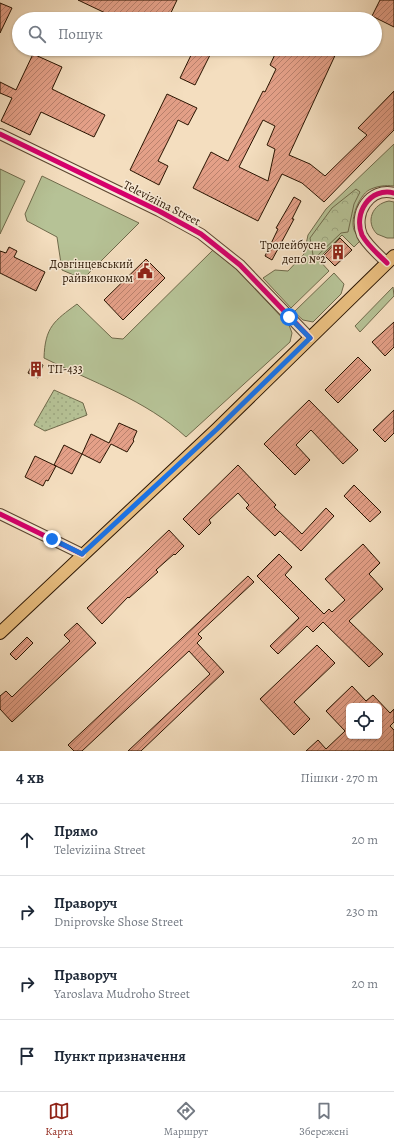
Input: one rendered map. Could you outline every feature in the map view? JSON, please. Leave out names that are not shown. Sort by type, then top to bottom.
[{"type":"main road","points":[[0,633],[212,433],[391,260]]},
{"type":"street","name":"Televiziina Street","points":[[0,134],[159,211],[201,234],[240,265],[310,338]]},
{"type":"street","points":[[391,260],[364,238],[360,222],[363,210],[371,197],[383,192],[394,193]]},
{"type":"street","points":[[0,514],[82,554]]},
{"type":"green space","points":[[394,144],[394,186],[381,186],[369,190],[362,197],[356,208],[353,225],[360,241],[354,247],[342,235],[318,259],[329,271],[291,308],[263,278],[275,270],[288,271],[304,254],[308,235],[326,209]]},
{"type":"green space","points":[[0,169],[25,181],[0,234]]},
{"type":"green space","points":[[42,176],[139,223],[83,279],[62,270],[57,237],[27,221],[25,214]]},
{"type":"green space","points":[[356,189],[360,192],[354,204],[348,232],[341,233],[317,256],[313,255],[310,238],[332,208]]},
{"type":"green space","points":[[389,201],[394,202],[394,238],[387,238],[377,234],[371,224],[372,214],[378,206]]},
{"type":"green space","points":[[213,250],[236,269],[289,325],[292,333],[290,342],[186,437],[154,412],[44,358],[46,339],[52,326],[62,315],[77,304],[112,338],[123,339]]},
{"type":"green space","points":[[334,273],[344,284],[341,294],[313,322],[303,320],[294,312]]},
{"type":"green space","points":[[393,287],[394,296],[360,332],[355,326]]},
{"type":"green space","points":[[54,390],[83,403],[87,415],[45,431],[34,425]]},
{"type":"building","points":[[78,0],[177,0],[171,12],[103,12]]},
{"type":"building","points":[[380,0],[394,0],[394,27],[382,21],[382,12],[374,12]]},
{"type":"building","points":[[0,3],[12,8],[0,33]]},
{"type":"building","points":[[32,56],[37,56],[62,67],[52,89],[105,115],[94,137],[41,112],[30,135],[1,121],[12,98],[0,93],[0,82],[16,90]]},
{"type":"building","points":[[191,56],[210,56],[195,85],[180,78]]},
{"type":"building","points":[[274,56],[335,56],[289,155],[310,164],[325,176],[367,135],[358,128],[394,91],[394,130],[324,202],[302,183],[282,174],[258,221],[193,188],[211,152],[228,161],[263,91],[265,92],[276,69],[270,65]],"holes":[[[263,120],[275,126],[267,145],[275,149],[268,181],[239,167]]]},
{"type":"building","points":[[167,94],[197,108],[188,125],[178,120],[158,161],[168,166],[159,185],[130,170]]},
{"type":"building","points":[[294,197],[301,201],[292,219],[294,219],[272,260],[265,256],[278,229],[276,228]]},
{"type":"building","name":"Тролейбусне депо №2","points":[[340,238],[352,250],[335,266],[324,255]]},
{"type":"building","points":[[9,247],[17,251],[14,257],[45,272],[36,291],[0,273],[0,251],[6,253]]},
{"type":"building","points":[[146,259],[165,278],[123,320],[104,300]]},
{"type":"building","points":[[394,322],[394,347],[385,356],[372,342]]},
{"type":"building","points":[[358,357],[371,370],[338,403],[325,390]]},
{"type":"building","name":"ТП-433","points":[[34,361],[43,365],[38,378],[28,373]]},
{"type":"building","points":[[309,400],[358,450],[343,464],[311,430],[296,445],[310,460],[295,475],[264,444]]},
{"type":"building","points":[[394,410],[394,433],[385,442],[373,430]]},
{"type":"building","points":[[119,423],[137,431],[133,440],[134,441],[127,452],[111,444],[100,463],[82,454],[91,434],[109,443]]},
{"type":"building","points":[[64,445],[82,454],[72,474],[54,465]]},
{"type":"building","points":[[35,456],[56,466],[48,481],[46,480],[43,486],[25,477]]},
{"type":"building","points":[[238,465],[276,505],[274,507],[302,534],[326,508],[334,516],[301,551],[280,531],[275,536],[246,508],[249,505],[238,493],[209,520],[211,523],[199,535],[183,519]]},
{"type":"building","points":[[354,485],[381,512],[370,522],[344,496]]},
{"type":"building","points":[[169,530],[184,546],[156,570],[158,572],[129,598],[128,597],[102,624],[87,608]]},
{"type":"building","points":[[363,544],[380,563],[369,574],[383,589],[349,621],[383,654],[369,667],[323,622],[313,632],[307,626],[278,654],[270,646],[299,618],[257,576],[279,554],[292,567],[285,575],[324,614],[329,609],[332,612],[345,600],[325,579]]},
{"type":"building","points":[[248,576],[254,582],[198,634],[202,638],[197,643],[224,672],[141,751],[128,751],[210,674],[189,651],[82,751],[74,751],[68,745]]},
{"type":"building","points":[[77,623],[96,643],[12,722],[0,709],[0,696],[6,691],[12,697],[70,641],[64,635]]},
{"type":"building","points":[[27,637],[33,643],[16,660],[10,654]]},
{"type":"building","points":[[317,645],[335,663],[294,702],[310,719],[294,735],[260,699]]},
{"type":"building","points":[[352,686],[366,701],[373,695],[381,703],[346,703],[346,739],[382,739],[382,705],[390,713],[394,709],[394,722],[390,726],[394,730],[394,751],[306,751],[318,740],[326,749],[345,731],[326,711]]},
{"type":"cycle path","points":[[0,134],[159,211],[201,234],[240,265],[310,338]]},
{"type":"cycle path","points":[[387,263],[364,239],[360,227],[360,218],[362,210],[371,198],[385,192],[394,193]]},
{"type":"cycle path","points":[[0,514],[82,554]]},
{"type":"place","name":"Тролейбусне депо №2","points":[[338,252]]},
{"type":"place","name":"Довгінцевський райвиконком","points":[[145,271]]},
{"type":"place","name":"ТП-433","points":[[36,369]]},
{"type":"route","points":[[52,539],[82,554],[198,447],[310,338],[289,317]]}]
